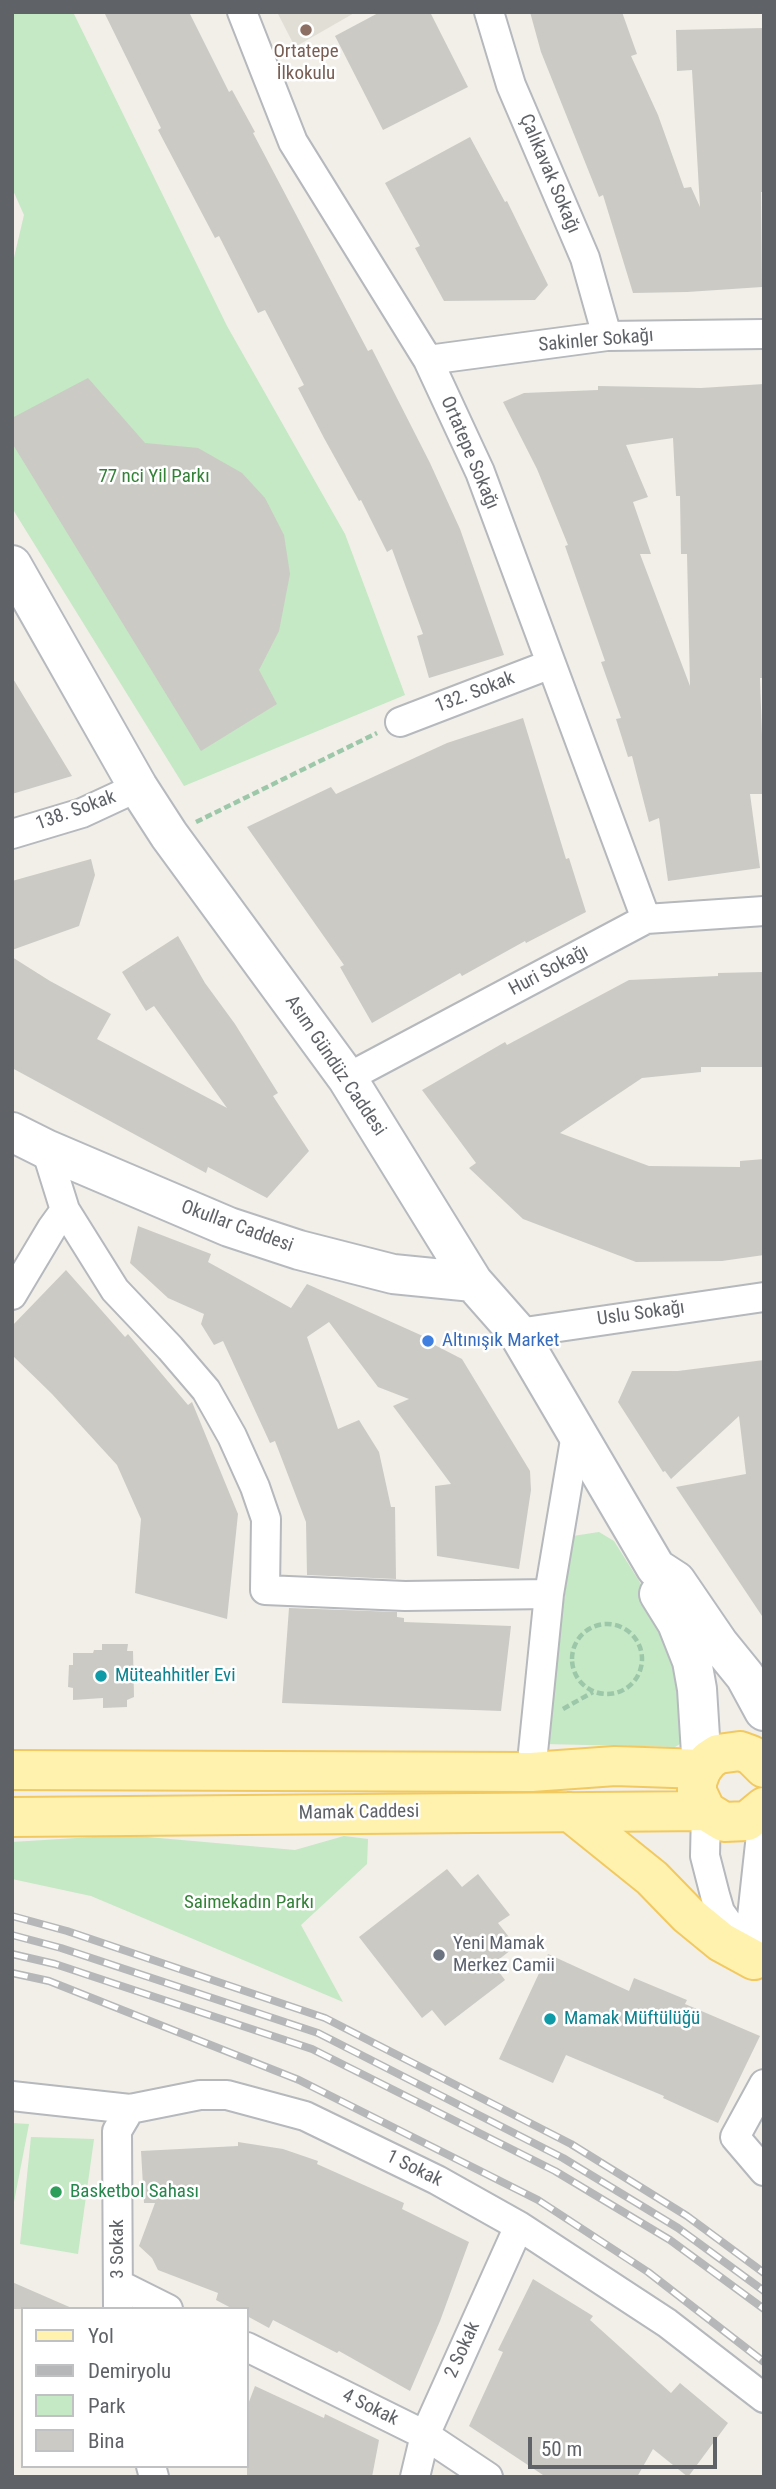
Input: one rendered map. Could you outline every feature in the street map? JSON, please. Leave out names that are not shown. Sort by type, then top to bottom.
[{"type":"main road","points":[[762,1764],[740,1751],[718,1754],[702,1769],[697,1782],[697,1792],[706,1811],[724,1822],[747,1821],[764,1807]]},
{"type":"main road","points":[[12,1770],[531,1772],[615,1766],[702,1769]]},
{"type":"main road","name":"Mamak Caddesi","points":[[12,1817],[706,1811]]},
{"type":"main road","points":[[570,1812],[652,1878],[721,1942],[759,1962]]},
{"type":"street","name":"Ortatepe Sokağı","points":[[242,12],[293,142],[428,360],[480,472],[646,919]]},
{"type":"street","name":"Çalıkavak Sokağı","points":[[489,12],[511,85],[585,258],[607,337]]},
{"type":"street","name":"Sakinler Sokağı","points":[[428,360],[607,337],[764,334]]},
{"type":"street","name":"Asım Gündüz Caddesi","points":[[12,565],[138,787],[169,835],[347,1078],[473,1282],[518,1333],[656,1568],[676,1581],[719,1644],[746,1676],[764,1711]]},
{"type":"street","name":"132. Sokak","points":[[400,722],[551,664]]},
{"type":"street","name":"138. Sokak","points":[[12,834],[82,813],[138,787]]},
{"type":"street","name":"Huri Sokağı","points":[[347,1078],[646,919],[764,911]]},
{"type":"street","name":"Okullar Caddesi","points":[[12,1132],[229,1227],[299,1250],[393,1274],[473,1282]]},
{"type":"street","points":[[46,1149],[65,1210],[115,1290],[206,1390],[232,1436],[255,1486],[266,1519],[264,1590],[405,1596],[549,1594]]},
{"type":"street","points":[[12,1295],[51,1228],[65,1210]]},
{"type":"street","name":"Uslu Sokağı","points":[[518,1333],[764,1297]]},
{"type":"street","points":[[531,1772],[549,1594],[576,1434]]},
{"type":"street","name":"Asım Gündüz Caddesi","points":[[656,1568],[654,1579],[659,1593],[677,1623],[692,1661],[697,1689],[702,1769]]},
{"type":"street","points":[[762,1764],[764,1720]]},
{"type":"street","points":[[759,1962],[752,1917],[764,1807]]},
{"type":"street","points":[[706,1811],[705,1856],[720,1912],[759,1962]]},
{"type":"street","points":[[764,2084],[735,2137],[764,2171]]},
{"type":"street","name":"1 Sokak","points":[[12,2096],[130,2109],[200,2095],[227,2095],[305,2116],[437,2180],[519,2226],[667,2323],[764,2398]]},
{"type":"street","name":"3 Sokak","points":[[118,2296],[117,2131],[130,2109]]},
{"type":"street","name":"2 Sokak","points":[[415,2477],[425,2435],[519,2226]]},
{"type":"street","points":[[118,2296],[161,2307]]},
{"type":"street","name":"4 Sokak","points":[[248,2347],[425,2435],[488,2477]]},
{"type":"path","points":[[169,835],[400,722]]},
{"type":"path","points":[[605,1623],[615,1624],[633,1634],[642,1653],[642,1664],[633,1683],[624,1690],[603,1694],[593,1692],[575,1676],[571,1653],[575,1641],[583,1632],[605,1623]]},
{"type":"shaded area","name":"Ortatepe İlkokulu","points":[[277,12],[356,12],[295,47]]},
{"type":"green space","name":"77 nci Yil Parkı","points":[[12,12],[73,12],[227,326],[345,534],[405,695],[184,786],[12,508],[12,266],[24,215],[12,188]]},
{"type":"green space","points":[[599,1532],[614,1541],[671,1632],[687,1683],[680,1744],[675,1747],[544,1744],[573,1536]]},
{"type":"green space","name":"Saimekadın Parkı","points":[[125,1835],[295,1850],[344,1836],[368,1839],[367,1864],[301,1925],[343,2002],[91,1896],[12,1879],[12,1842]]},
{"type":"green space","points":[[12,2123],[29,2124],[13,2207],[12,2207]]},
{"type":"green space","name":"Basketbol Sahası","points":[[31,2137],[94,2139],[78,2254],[20,2244]]},
{"type":"building","points":[[104,12],[189,12],[229,92],[232,90],[255,132],[253,133],[368,351],[372,349],[430,463],[460,529],[504,655],[429,678],[417,636],[423,634],[392,549],[387,552],[361,500],[359,501],[324,438],[298,388],[304,385],[265,310],[258,313],[219,236],[215,238],[158,130],[161,128]]},
{"type":"building","points":[[380,12],[430,12],[468,87],[383,130],[335,36]]},
{"type":"building","points":[[530,12],[622,12],[637,54],[631,56],[658,115],[684,188],[691,187],[700,207],[692,70],[677,71],[676,30],[764,28],[762,287],[633,293],[603,195],[599,197],[541,52]]},
{"type":"building","points":[[470,137],[505,202],[507,201],[548,285],[535,300],[444,301],[415,248],[420,246],[385,183]]},
{"type":"building","points":[[88,378],[145,443],[198,448],[242,473],[265,498],[284,535],[290,574],[279,631],[259,670],[277,704],[201,751],[12,443],[12,418]]},
{"type":"building","points":[[764,384],[764,639],[763,678],[760,678],[764,794],[750,794],[760,868],[668,881],[659,818],[649,822],[632,756],[628,757],[616,719],[621,718],[601,662],[605,661],[565,546],[568,545],[537,469],[503,402],[524,393],[598,390],[598,386],[701,388]],"holes":[[[673,438],[676,496],[680,496],[681,554],[687,554],[690,686],[640,554],[651,554],[633,502],[648,497],[626,445]]]},
{"type":"building","points":[[12,677],[72,776],[12,794]]},
{"type":"building","points":[[523,718],[566,859],[569,858],[586,912],[526,943],[525,941],[462,976],[460,973],[372,1023],[340,967],[344,965],[247,827],[331,787],[336,794],[447,743]]},
{"type":"building","points":[[91,859],[95,875],[79,926],[12,950],[12,881]]},
{"type":"building","points":[[178,936],[205,983],[235,1024],[278,1093],[273,1096],[309,1151],[267,1198],[208,1167],[206,1173],[12,1068],[12,957],[111,1014],[97,1039],[227,1108],[154,1006],[146,1011],[122,972]]},
{"type":"building","points":[[764,972],[764,1067],[701,1067],[701,1072],[642,1078],[560,1133],[649,1166],[740,1167],[740,1161],[764,1159],[764,1255],[722,1261],[636,1262],[523,1219],[469,1168],[476,1163],[422,1090],[505,1042],[507,1045],[629,980]]},
{"type":"building","points":[[138,1226],[211,1254],[208,1262],[291,1308],[307,1284],[425,1337],[423,1339],[462,1359],[530,1471],[531,1490],[519,1569],[437,1556],[435,1486],[451,1484],[393,1406],[409,1399],[378,1387],[329,1322],[307,1337],[338,1429],[359,1420],[379,1452],[391,1507],[395,1507],[396,1579],[307,1575],[306,1522],[275,1441],[270,1443],[223,1341],[214,1345],[201,1324],[204,1314],[168,1298],[130,1263]]},
{"type":"building","points":[[66,1270],[125,1337],[128,1334],[188,1405],[192,1402],[238,1514],[227,1619],[135,1593],[141,1519],[117,1465],[12,1355],[12,1326]]},
{"type":"building","points":[[764,1360],[764,1619],[676,1487],[746,1474],[739,1416],[671,1479],[663,1472],[618,1402],[632,1371],[678,1371]]},
{"type":"building","points":[[289,1608],[397,1612],[397,1617],[404,1618],[404,1622],[511,1626],[501,1711],[282,1703]]},
{"type":"building","name":"Müteahhitler Evi","points":[[102,1644],[128,1644],[127,1651],[133,1651],[134,1697],[127,1700],[127,1707],[103,1708],[103,1698],[73,1700],[73,1688],[68,1687],[69,1665],[73,1665],[73,1653],[93,1653],[94,1650],[102,1650]]},
{"type":"building","name":"Yeni Mamak Merkez Camii","points":[[447,1869],[462,1887],[478,1874],[510,1915],[498,1923],[516,1946],[493,1964],[505,1980],[445,2026],[432,2010],[422,2018],[359,1937]]},
{"type":"building","points":[[548,1954],[629,1991],[634,1978],[687,2000],[685,2004],[760,2036],[718,2123],[663,2098],[664,2096],[566,2055],[553,2083],[499,2059]]},
{"type":"building","points":[[238,2142],[283,2149],[318,2161],[317,2164],[404,2203],[402,2209],[469,2242],[440,2321],[410,2391],[339,2351],[337,2353],[273,2320],[269,2328],[248,2317],[248,2307],[229,2307],[216,2300],[218,2293],[158,2270],[152,2258],[139,2246],[155,2203],[144,2203],[141,2151],[238,2146]]},
{"type":"building","points":[[533,2279],[593,2316],[590,2320],[671,2393],[680,2383],[728,2423],[688,2477],[653,2449],[637,2477],[546,2477],[469,2426],[503,2352],[498,2350]]},
{"type":"building","points":[[12,2282],[69,2307],[21,2307],[12,2309]]},
{"type":"building","points":[[255,2386],[324,2418],[325,2414],[379,2440],[372,2477],[247,2477],[248,2404]]},
{"type":"railway","points":[[12,1916],[67,1931],[325,2018],[571,2144],[687,2216],[764,2273]]},
{"type":"railway","points":[[12,1935],[61,1948],[318,2033],[563,2158],[678,2228],[764,2291]]},
{"type":"railway","points":[[12,1954],[55,1964],[312,2049],[555,2171],[670,2240],[764,2309]]},
{"type":"railway","points":[[12,1973],[49,1981],[299,2080],[538,2200],[648,2272],[764,2362]]},
{"type":"place","name":"Ortatepe İlkokulu","points":[[306,30]]},
{"type":"place","name":"Altınışık Market","points":[[428,1341]]},
{"type":"place","name":"Müteahhitler Evi","points":[[101,1676]]},
{"type":"place","name":"Yeni Mamak Merkez Camii","points":[[439,1955]]},
{"type":"place","name":"Mamak Müftülüğü","points":[[550,2019]]},
{"type":"place","name":"Basketbol Sahası","points":[[56,2192]]}]
